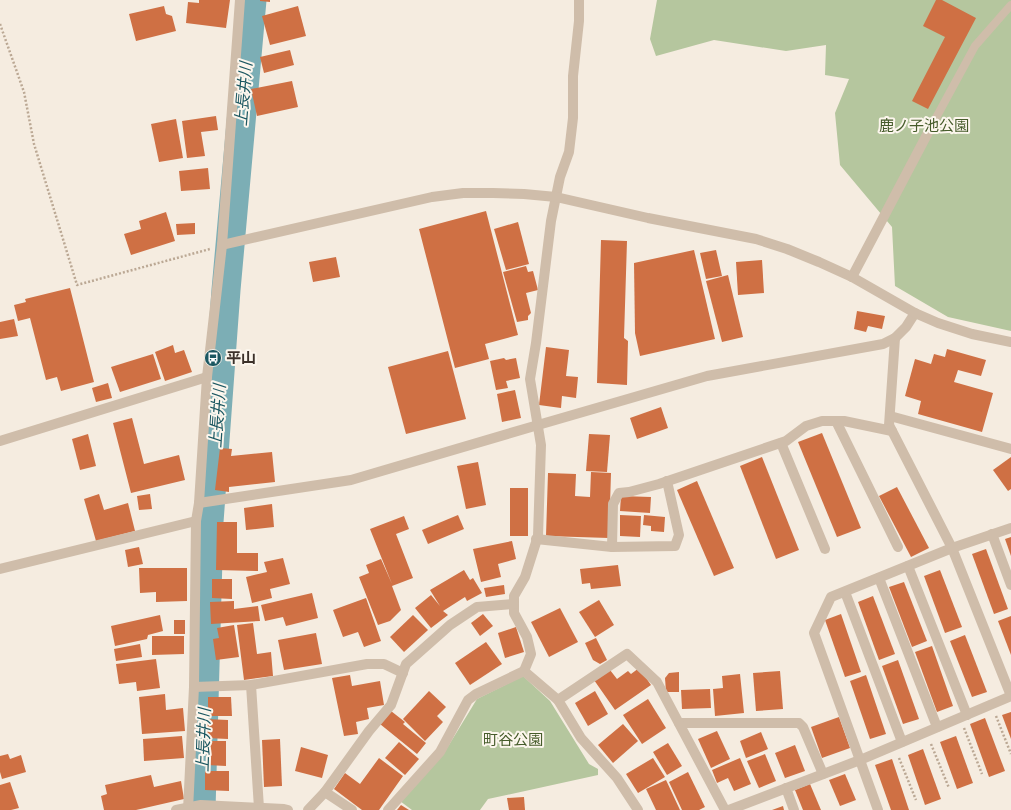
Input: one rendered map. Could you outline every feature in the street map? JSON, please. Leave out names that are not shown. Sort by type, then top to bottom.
[{"type":"street","points":[[188,809],[194,687],[196,521],[199,503],[207,377],[222,245],[240,0]]},
{"type":"street","points":[[388,810],[440,752],[468,700],[476,694],[524,671],[531,654],[527,637],[514,613],[514,596],[525,577],[538,536],[541,445],[530,379],[536,343],[551,221],[560,177],[569,152],[573,118],[573,76],[579,21],[579,0]]},
{"type":"street","points":[[852,277],[931,127]]},
{"type":"street","points":[[222,245],[432,197],[463,193],[524,194],[556,197],[648,218],[756,239],[787,249],[852,277],[938,323],[972,334],[1011,342]]},
{"type":"street","points":[[199,503],[352,480],[707,376],[883,344],[895,338],[906,327],[915,312]]},
{"type":"street","points":[[729,810],[860,760],[1011,696],[952,548],[889,425],[895,338]]},
{"type":"street","points":[[0,441],[207,377]]},
{"type":"street","points":[[890,416],[1011,450]]},
{"type":"street","points":[[612,547],[613,504],[620,493],[629,492],[667,481],[781,443],[806,426],[822,421],[844,421],[892,431]]},
{"type":"street","points":[[836,421],[898,547]]},
{"type":"street","points":[[781,443],[825,549]]},
{"type":"street","points":[[536,539],[612,547],[675,546],[679,535],[667,481]]},
{"type":"street","points":[[0,569],[196,521]]},
{"type":"street","points":[[878,810],[814,634],[831,597],[952,548],[1011,528]]},
{"type":"street","points":[[992,534],[1011,585]]},
{"type":"street","points":[[908,566],[963,716]]},
{"type":"street","points":[[879,578],[938,727]]},
{"type":"street","points":[[845,592],[898,744]]},
{"type":"street","points":[[308,810],[324,792],[369,731],[391,705],[406,664],[450,625],[477,607],[514,604]]},
{"type":"street","points":[[558,700],[627,654],[658,682],[725,810]]},
{"type":"street","points":[[194,687],[251,685],[367,664],[384,664],[403,673]]},
{"type":"street","points":[[524,671],[558,700],[581,738],[617,778],[638,810]]},
{"type":"street","points":[[251,685],[259,808]]},
{"type":"street","points":[[679,723],[799,723],[803,727],[823,774]]},
{"type":"street","points":[[786,788],[794,810]]},
{"type":"street","points":[[324,792],[352,810]]},
{"type":"street","points":[[176,810],[188,809],[201,805],[288,810]]},
{"type":"lane","points":[[931,127],[975,46],[1011,5]]},
{"type":"path","points":[[0,24],[24,92],[34,144],[77,285],[222,245]]},
{"type":"path","points":[[991,705],[1011,754]]},
{"type":"path","points":[[963,716],[982,774]]},
{"type":"path","points":[[926,732],[949,788]]},
{"type":"path","points":[[898,744],[916,800]]},
{"type":"green space","name":"鹿ノ子池公園","points":[[657,0],[1011,0],[1011,331],[948,317],[895,286],[892,227],[840,165],[835,113],[849,79],[825,75],[826,45],[786,51],[714,40],[656,56],[650,39]]},
{"type":"green space","name":"町谷公園","points":[[523,676],[550,701],[589,764],[598,769],[598,775],[488,799],[480,810],[412,810],[400,801],[444,753],[477,699]]},
{"type":"building","points":[[199,0],[230,0],[226,28],[186,23],[188,2],[199,3]]},
{"type":"building","points":[[270,0],[270,2],[260,1]]},
{"type":"building","points":[[936,0],[942,0],[976,18],[928,109],[912,101],[945,37],[923,26]]},
{"type":"building","points":[[164,6],[166,14],[172,16],[176,31],[136,41],[129,14]]},
{"type":"building","points":[[298,6],[306,36],[270,45],[262,16]]},
{"type":"building","points":[[290,50],[294,65],[264,73],[260,57]]},
{"type":"building","points":[[292,81],[298,107],[257,116],[251,89]]},
{"type":"building","points":[[216,116],[218,130],[201,132],[205,156],[187,158],[182,121]]},
{"type":"building","points":[[176,119],[183,158],[159,162],[151,124]]},
{"type":"building","points":[[208,168],[210,189],[181,191],[179,171]]},
{"type":"building","points":[[486,211],[518,335],[485,344],[489,359],[455,368],[419,229]]},
{"type":"building","points":[[166,212],[175,241],[131,255],[124,234],[141,229],[139,221]]},
{"type":"building","points":[[518,222],[529,264],[506,270],[494,229]]},
{"type":"building","points":[[195,223],[195,234],[177,235],[176,224]]},
{"type":"building","points":[[601,240],[627,241],[624,338],[628,341],[627,385],[597,383]]},
{"type":"building","points":[[694,250],[715,339],[640,356],[635,333],[634,263]]},
{"type":"building","points":[[716,250],[722,276],[706,279],[700,253]]},
{"type":"building","points":[[336,257],[340,277],[313,282],[309,262]]},
{"type":"building","points":[[762,260],[764,293],[738,295],[736,262]]},
{"type":"building","points":[[526,266],[528,272],[533,271],[538,290],[526,293],[531,313],[528,316],[528,320],[517,322],[503,272]]},
{"type":"building","points":[[728,275],[743,337],[722,342],[706,281]]},
{"type":"building","points":[[70,288],[94,382],[61,391],[57,377],[46,380],[30,318],[18,321],[14,305],[26,302],[25,299]]},
{"type":"building","points":[[857,311],[885,316],[882,329],[868,326],[866,332],[854,329]]},
{"type":"building","points":[[14,319],[18,336],[0,339],[0,322]]},
{"type":"building","points":[[173,345],[175,353],[184,350],[192,372],[165,381],[155,352]]},
{"type":"building","points":[[546,347],[569,350],[566,376],[578,377],[576,398],[562,396],[561,408],[539,405]]},
{"type":"building","points":[[947,349],[986,360],[981,376],[958,370],[954,382],[993,393],[982,432],[918,414],[921,401],[905,396],[915,359],[931,364],[934,354],[945,357]]},
{"type":"building","points":[[448,351],[466,419],[406,434],[388,367]]},
{"type":"building","points":[[153,354],[161,379],[120,392],[111,367]]},
{"type":"building","points":[[504,358],[506,360],[516,358],[520,378],[506,381],[508,388],[496,390],[490,361]]},
{"type":"building","points":[[108,383],[112,398],[96,402],[92,388]]},
{"type":"building","points":[[515,390],[521,418],[502,422],[497,394]]},
{"type":"building","points":[[661,407],[668,428],[637,439],[630,418]]},
{"type":"building","points":[[132,418],[144,464],[179,455],[185,480],[131,493],[113,423]]},
{"type":"building","points":[[822,433],[861,528],[837,537],[798,442]]},
{"type":"building","points":[[88,434],[96,466],[80,470],[72,439]]},
{"type":"building","points":[[589,434],[610,435],[607,472],[586,471]]},
{"type":"building","points":[[220,448],[232,449],[231,456],[272,452],[275,482],[229,487],[229,492],[215,490]]},
{"type":"building","points":[[762,457],[799,550],[776,559],[740,466]]},
{"type":"building","points":[[1011,457],[1011,489],[1008,491],[993,470]]},
{"type":"building","points":[[478,462],[486,505],[466,509],[457,466]]},
{"type":"building","points":[[591,472],[611,473],[609,538],[546,536],[548,473],[576,474],[575,496],[590,497]]},
{"type":"building","points":[[697,481],[734,568],[714,576],[677,490]]},
{"type":"building","points":[[897,487],[929,548],[911,557],[879,496]]},
{"type":"building","points":[[510,488],[528,488],[528,536],[510,536]]},
{"type":"building","points":[[99,494],[104,510],[128,503],[135,531],[96,541],[84,499]]},
{"type":"building","points":[[150,494],[152,509],[139,510],[137,496]]},
{"type":"building","points":[[621,496],[651,497],[650,513],[620,511]]},
{"type":"building","points":[[272,504],[274,527],[246,530],[244,508]]},
{"type":"building","points":[[458,515],[464,529],[428,544],[422,530]]},
{"type":"building","points":[[620,515],[641,516],[640,537],[620,536]]},
{"type":"building","points":[[644,515],[665,517],[664,532],[651,531],[651,526],[643,525]]},
{"type":"building","points":[[404,516],[409,529],[396,534],[413,578],[392,586],[401,610],[390,621],[378,625],[359,577],[369,573],[366,565],[381,559],[392,584],[370,529]]},
{"type":"building","points":[[217,522],[237,522],[237,553],[258,553],[258,571],[216,570]]},
{"type":"building","points":[[1011,537],[1011,556],[1005,539]]},
{"type":"building","points":[[512,541],[516,559],[498,564],[501,577],[481,582],[473,549]]},
{"type":"building","points":[[139,547],[143,564],[128,567],[125,550]]},
{"type":"building","points":[[986,549],[1008,609],[994,614],[972,554]]},
{"type":"building","points":[[283,558],[290,584],[270,589],[272,598],[252,603],[246,577],[267,572],[264,562]]},
{"type":"building","points":[[618,565],[621,586],[591,589],[590,583],[582,584],[580,569]]},
{"type":"building","points":[[139,568],[187,568],[187,601],[156,602],[156,592],[140,593]]},
{"type":"building","points":[[464,570],[470,580],[473,578],[482,593],[467,601],[465,597],[443,611],[448,615],[431,628],[415,608],[431,595],[440,606],[430,590]]},
{"type":"building","points":[[940,570],[962,627],[945,633],[924,576]]},
{"type":"building","points":[[212,579],[232,579],[232,599],[212,598]]},
{"type":"building","points":[[904,582],[927,641],[912,647],[889,587]]},
{"type":"building","points":[[504,585],[505,594],[486,597],[484,588]]},
{"type":"building","points":[[312,593],[318,618],[286,626],[283,617],[265,621],[261,605]]},
{"type":"building","points":[[873,596],[895,654],[879,660],[858,602]]},
{"type":"building","points":[[366,598],[381,641],[364,647],[358,632],[343,637],[333,610]]},
{"type":"building","points":[[599,600],[614,625],[595,637],[579,612]]},
{"type":"building","points":[[234,601],[234,609],[258,606],[260,621],[211,624],[210,602]]},
{"type":"building","points":[[560,608],[578,642],[549,657],[531,622]]},
{"type":"building","points":[[483,614],[493,626],[480,636],[471,623]]},
{"type":"building","points":[[841,614],[861,672],[845,677],[825,620]]},
{"type":"building","points":[[160,615],[163,631],[148,635],[147,639],[115,646],[111,626]]},
{"type":"building","points":[[413,615],[428,630],[404,652],[390,637]]},
{"type":"building","points":[[1011,616],[1011,655],[998,621]]},
{"type":"building","points":[[174,620],[185,620],[185,634],[174,634]]},
{"type":"building","points":[[253,623],[257,654],[271,652],[273,676],[244,680],[237,625]]},
{"type":"building","points":[[234,625],[239,657],[216,660],[213,639],[219,638],[217,628]]},
{"type":"building","points":[[516,627],[524,652],[505,658],[498,633]]},
{"type":"building","points":[[316,633],[322,664],[284,670],[278,640]]},
{"type":"building","points":[[965,635],[987,692],[972,697],[950,641]]},
{"type":"building","points":[[152,636],[184,636],[184,654],[152,655]]},
{"type":"building","points":[[596,638],[607,660],[600,664],[593,660],[585,643]]},
{"type":"building","points":[[486,642],[502,664],[470,685],[455,663]]},
{"type":"building","points":[[140,644],[142,657],[116,661],[114,649]]},
{"type":"building","points":[[932,646],[953,706],[937,712],[915,652]]},
{"type":"building","points":[[156,659],[160,688],[137,691],[136,682],[119,684],[116,664]]},
{"type":"building","points":[[898,660],[919,719],[903,724],[882,666]]},
{"type":"building","points":[[639,668],[651,685],[615,710],[594,680],[610,670],[617,679],[628,671],[631,674]]},
{"type":"building","points":[[780,671],[783,709],[756,711],[753,673]]},
{"type":"building","points":[[679,672],[679,692],[666,692],[665,678],[669,673]]},
{"type":"building","points":[[740,674],[744,713],[715,716],[713,689],[723,688],[722,676]]},
{"type":"building","points":[[350,675],[352,686],[380,681],[384,705],[367,708],[369,719],[356,722],[358,734],[344,736],[332,678]]},
{"type":"building","points":[[866,675],[886,734],[870,739],[850,681]]},
{"type":"building","points":[[710,689],[711,708],[682,709],[681,690]]},
{"type":"building","points":[[429,691],[446,707],[437,716],[443,722],[425,741],[403,719]]},
{"type":"building","points":[[595,691],[608,714],[588,726],[575,703]]},
{"type":"building","points":[[165,694],[166,710],[183,708],[185,731],[142,734],[139,697]]},
{"type":"building","points":[[208,697],[231,697],[232,716],[208,716]]},
{"type":"building","points":[[648,699],[666,728],[642,744],[623,715]]},
{"type":"building","points":[[391,711],[405,722],[403,724],[426,743],[417,754],[380,724]]},
{"type":"building","points":[[1011,712],[1011,739],[1002,715]]},
{"type":"building","points":[[839,717],[850,748],[822,758],[811,727]]},
{"type":"building","points":[[985,718],[1005,771],[989,777],[970,724]]},
{"type":"building","points":[[207,719],[228,720],[228,739],[207,738]]},
{"type":"building","points":[[623,724],[638,741],[613,763],[598,745]]},
{"type":"building","points":[[717,731],[730,759],[711,768],[698,739]]},
{"type":"building","points":[[761,732],[768,749],[746,758],[740,741]]},
{"type":"building","points":[[182,736],[184,758],[144,761],[143,739]]},
{"type":"building","points":[[956,736],[973,783],[957,789],[940,742]]},
{"type":"building","points":[[280,739],[282,786],[264,787],[262,740]]},
{"type":"building","points":[[207,741],[226,741],[226,766],[207,765]]},
{"type":"building","points":[[399,742],[419,759],[405,775],[385,758]]},
{"type":"building","points":[[668,743],[682,766],[667,775],[653,752]]},
{"type":"building","points":[[795,745],[805,771],[785,778],[775,753]]},
{"type":"building","points":[[301,747],[328,755],[322,778],[295,771]]},
{"type":"building","points":[[923,749],[941,799],[925,805],[908,755]]},
{"type":"building","points":[[8,754],[10,759],[21,755],[26,772],[2,779],[0,772],[0,756]]},
{"type":"building","points":[[765,754],[776,781],[759,788],[747,761]]},
{"type":"building","points":[[379,758],[403,776],[379,810],[362,810],[334,789],[345,773],[360,784]]},
{"type":"building","points":[[653,758],[665,777],[638,793],[626,774]]},
{"type":"building","points":[[740,758],[751,784],[734,791],[728,778],[717,783],[712,770]]},
{"type":"building","points":[[892,759],[909,810],[891,810],[875,765]]},
{"type":"building","points":[[205,771],[229,771],[229,791],[205,790]]},
{"type":"building","points":[[688,772],[705,807],[699,810],[682,810],[669,782]]},
{"type":"building","points":[[845,774],[856,800],[840,806],[829,780]]},
{"type":"building","points":[[151,775],[154,787],[181,781],[184,799],[136,810],[104,810],[101,796],[107,794],[105,785]]},
{"type":"building","points":[[666,780],[680,810],[656,810],[646,789]]},
{"type":"building","points":[[10,782],[19,808],[0,810],[0,785]]},
{"type":"building","points":[[810,784],[821,810],[803,810],[795,790]]},
{"type":"building","points":[[524,797],[525,810],[509,810],[507,798]]},
{"type":"building","points":[[401,805],[409,810],[397,810]]},
{"type":"building","points":[[783,806],[784,810],[772,810]]},
{"type":"waterway","name":"上長井川","points":[[201,810],[209,522],[226,290],[252,0]]},
{"type":"place","name":"平山","points":[[213,358]]}]
